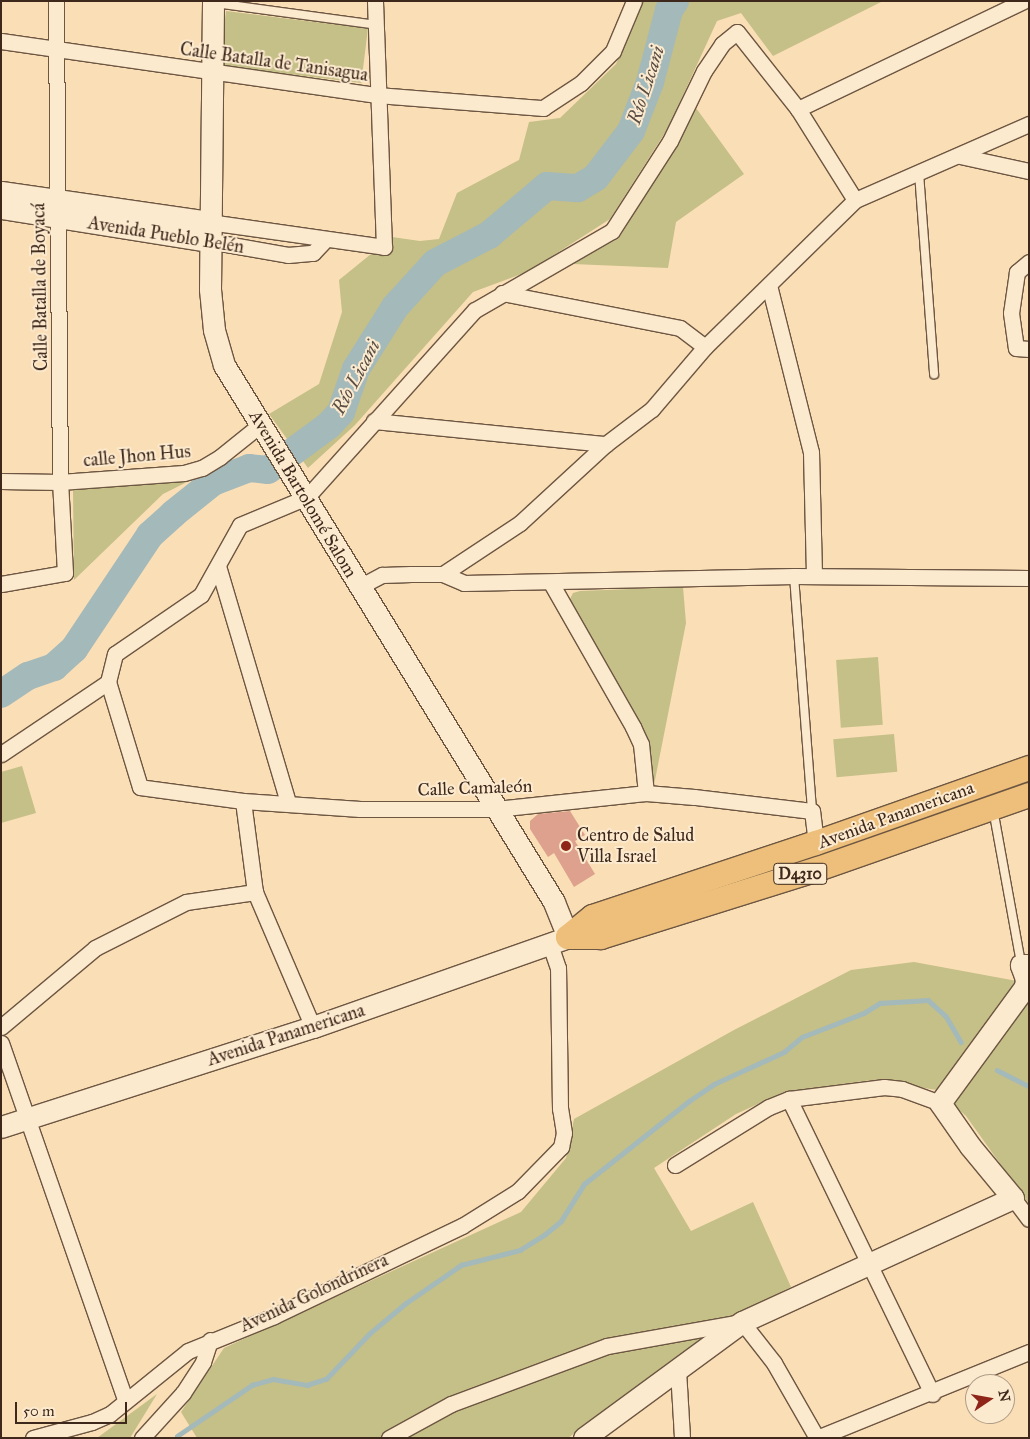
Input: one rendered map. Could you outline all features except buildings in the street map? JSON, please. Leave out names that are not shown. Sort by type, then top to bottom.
[{"type":"main road","name":"Avenida Panamericana","points":[[559,941],[593,917],[816,843],[1029,768]]},
{"type":"main road","name":"Avenida Panamericana","points":[[559,941],[601,937],[818,869],[1029,795]]},
{"type":"street","name":"Calle Batalla de Boyacá","points":[[1,584],[65,573],[60,482],[56,1]]},
{"type":"street","points":[[375,1],[377,95]]},
{"type":"street","name":"Calle Batalla de Tanisagua","points":[[1,41],[57,51],[377,95],[542,108],[581,83],[613,52],[634,1]]},
{"type":"street","points":[[798,109],[1023,1]]},
{"type":"street","name":"Avenida Bartolomé Salom","points":[[213,2],[209,231],[214,330],[224,365],[307,496],[360,587],[554,902],[559,941]]},
{"type":"street","points":[[1,754],[108,682],[115,654],[201,595],[240,525],[307,496],[475,310],[612,230],[670,141],[704,71],[722,44],[736,32],[798,109],[855,200]]},
{"type":"street","name":"Avenida Pueblo Belén","points":[[1,208],[59,209],[209,231],[325,240],[384,247],[377,95]]},
{"type":"street","points":[[444,574],[520,523],[606,444],[652,409],[705,347],[855,200],[960,156],[1029,124]]},
{"type":"street","points":[[960,156],[1029,171]]},
{"type":"street","name":"Avenida Pueblo Belén","points":[[1,192],[59,209]]},
{"type":"street","name":"Avenida Pueblo Belén","points":[[209,231],[288,255],[313,253],[325,240]]},
{"type":"street","points":[[1022,348],[1011,313],[1018,272],[1029,262]]},
{"type":"street","points":[[769,285],[811,452],[814,576]]},
{"type":"street","points":[[502,293],[680,328],[705,347]]},
{"type":"street","points":[[374,421],[606,444]]},
{"type":"street","name":"calle Jhon Hus","points":[[1,481],[60,482],[184,473],[202,468],[261,424]]},
{"type":"street","points":[[218,566],[288,803]]},
{"type":"street","points":[[360,587],[382,575],[444,574],[464,583],[551,583],[794,576],[1029,578]]},
{"type":"street","points":[[551,583],[641,744],[646,794]]},
{"type":"street","name":"Calle Camaleón","points":[[108,682],[140,787],[243,801],[360,809],[496,809],[646,794],[812,811]]},
{"type":"street","points":[[243,801],[255,892],[312,1027]]},
{"type":"street","points":[[812,811],[816,843]]},
{"type":"street","points":[[1,1027],[95,948],[186,902],[255,892]]},
{"type":"street","name":"Avenida Panamericana","points":[[1,1127],[312,1027],[559,941]]},
{"type":"street","name":"Avenida Golondrinera","points":[[33,1438],[92,1422],[110,1414],[125,1400],[166,1372],[188,1351],[210,1340],[274,1316],[462,1226],[518,1191],[561,1147],[564,1133],[560,1109],[559,941]]},
{"type":"street","points":[[940,1103],[1025,987],[1026,967]]},
{"type":"street","points":[[1,1042],[125,1400]]},
{"type":"street","points":[[674,1165],[769,1107],[789,1098],[884,1087],[902,1089],[940,1103],[976,1154],[1029,1219]]},
{"type":"street","points":[[789,1098],[932,1394]]},
{"type":"street","points":[[584,1438],[742,1322],[1013,1198]]},
{"type":"street","points":[[742,1322],[774,1363],[817,1438],[932,1394],[1029,1352]]},
{"type":"street","points":[[388,1438],[451,1404],[607,1346],[742,1322]]},
{"type":"street","points":[[142,1438],[183,1393],[203,1362],[210,1340]]},
{"type":"street","points":[[678,1370],[682,1438]]},
{"type":"lane","points":[[213,2],[377,25]]},
{"type":"lane","points":[[919,173],[934,374]]},
{"type":"lane","points":[[794,576],[812,811]]},
{"type":"lane","points":[[993,807],[1026,967]]},
{"type":"shaded area","points":[[643,1],[883,1],[773,56],[741,13],[717,21],[668,128],[610,219],[529,271],[473,292],[355,425],[308,468],[269,414],[319,384],[342,312],[339,280],[392,237],[420,241],[439,239],[457,193],[519,160],[529,122],[560,118],[616,64]]},
{"type":"shaded area","points":[[226,11],[368,28],[361,83],[219,66]]},
{"type":"shaded area","points":[[696,108],[744,174],[676,222],[668,268],[573,264],[619,238]]},
{"type":"shaded area","points":[[193,479],[163,494],[74,580],[73,489]]},
{"type":"shaded area","points":[[683,587],[686,623],[654,785],[645,733],[570,599],[573,593],[580,591]]},
{"type":"shaded area","points":[[878,657],[883,725],[841,728],[836,660]]},
{"type":"shaded area","points":[[894,734],[897,772],[837,777],[833,739]]},
{"type":"shaded area","points":[[22,766],[36,813],[1,823],[1,772]]},
{"type":"shaded area","points":[[914,962],[1017,981],[1029,988],[1029,1204],[966,1116],[937,1090],[872,1080],[784,1092],[736,1114],[654,1168],[691,1231],[753,1202],[791,1287],[743,1311],[568,1438],[197,1438],[181,1412],[224,1348],[521,1212],[566,1158],[574,1119],[734,1030],[851,970]]},
{"type":"shaded area","points":[[157,1394],[130,1438],[97,1438]]},
{"type":"waterway","name":"Río Licani","points":[[1,694],[28,676],[54,667],[74,649],[150,535],[173,514],[213,482],[249,468],[268,470],[329,425],[341,412],[356,369],[395,307],[435,263],[489,235],[547,186],[578,188],[596,177],[631,131],[650,82],[669,10],[675,1]]},
{"type":"waterway","points":[[177,1436],[252,1385],[273,1379],[307,1385],[326,1379],[369,1334],[406,1303],[461,1265],[520,1250],[544,1235],[561,1221],[584,1184],[689,1101],[714,1084],[784,1052],[802,1037],[864,1013],[880,1003],[928,1000],[946,1016],[961,1042]]},
{"type":"waterway","points":[[997,1070],[1029,1086]]},
{"type":"place","name":"Centro de Salud Villa Israel","points":[[566,846]]}]
